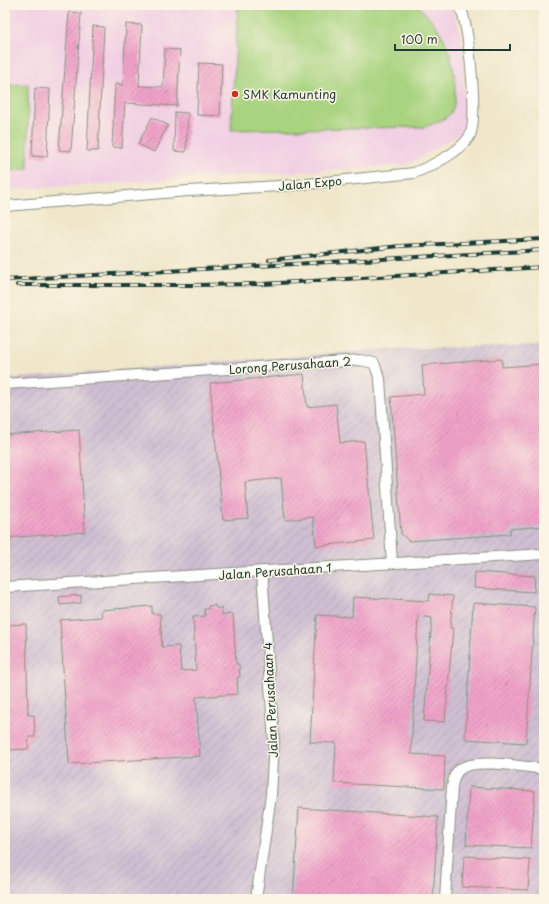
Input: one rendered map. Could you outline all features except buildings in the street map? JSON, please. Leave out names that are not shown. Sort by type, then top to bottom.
[{"type":"street","name":"Jalan Expo","points":[[5,206],[188,190],[297,185],[414,173],[427,168],[464,145],[470,136],[473,123],[470,54],[464,19],[459,5]]},
{"type":"street","name":"Lorong Perusahaan 2","points":[[5,384],[360,360],[374,363],[380,380],[392,563]]},
{"type":"street","name":"Jalan Perusahaan 1","points":[[5,587],[544,554]]},
{"type":"street","name":"Jalan Perusahaan 4","points":[[256,899],[271,795],[274,742],[262,572]]},
{"type":"street","points":[[446,899],[452,787],[454,777],[458,770],[464,766],[483,764],[544,769]]},
{"type":"shaded area","name":"SMK Kamunting","points":[[5,5],[451,5],[461,33],[464,58],[465,131],[407,165],[5,190]]},
{"type":"shaded area","points":[[544,345],[544,899],[5,899],[5,379],[387,349]]},
{"type":"green space","points":[[417,5],[440,31],[449,50],[455,84],[455,100],[452,111],[445,118],[425,127],[231,130],[238,6]]},
{"type":"green space","points":[[28,84],[28,169],[5,171],[5,85]]},
{"type":"railway","points":[[269,260],[400,246],[544,239]]},
{"type":"railway","points":[[5,280],[544,250]]},
{"type":"railway","points":[[17,285],[263,284],[544,267]]},
{"type":"place","name":"SMK Kamunting","points":[[235,94]]}]
